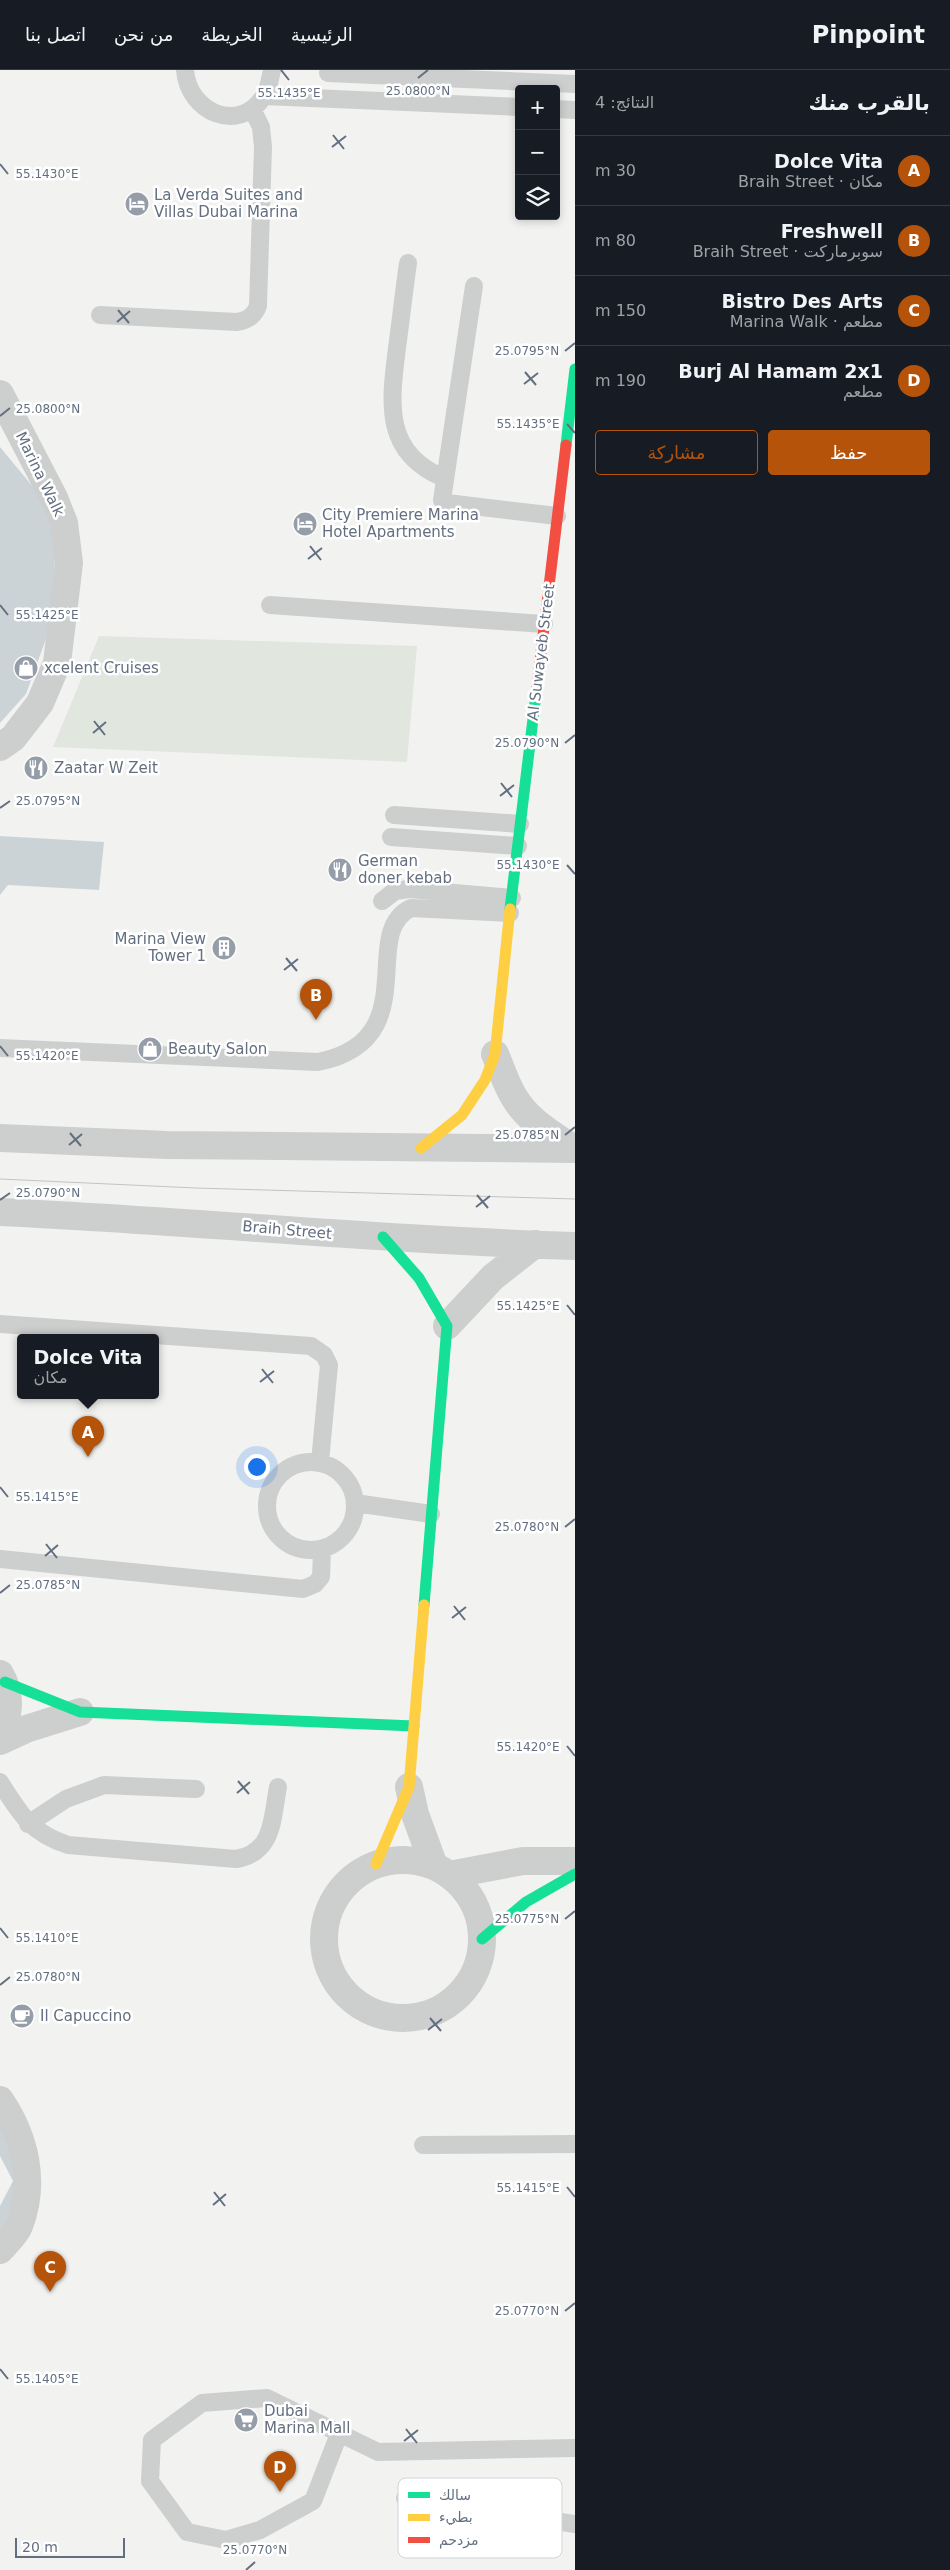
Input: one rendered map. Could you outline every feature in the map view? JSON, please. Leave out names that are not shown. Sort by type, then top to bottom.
[{"type":"street","name":"Al Suwayeb Street","points":[[421,1148],[446,1130],[462,1115],[485,1080],[495,1054],[557,516],[569,463],[575,369]]},
{"type":"street","name":"Marina Walk","points":[[0,394],[61,515],[64,523],[69,563],[57,662],[40,703],[12,738],[0,747]]},
{"type":"street","name":"Al Suwayeb Street","points":[[495,1054],[514,1098],[527,1114],[543,1128],[574,1149]]},
{"type":"street","points":[[0,1138],[167,1144],[574,1149]]},
{"type":"street","name":"Braih Street","points":[[0,1212],[158,1219],[383,1237],[575,1246]]},
{"type":"street","points":[[383,1237],[418,1274],[432,1295],[447,1326],[409,1787],[415,1814],[441,1870]]},
{"type":"street","points":[[447,1326],[493,1277],[535,1244]]},
{"type":"street","points":[[2,1678],[80,1712]]},
{"type":"street","points":[[0,1740],[7,1721],[9,1702],[2,1678]]},
{"type":"street","points":[[0,1740],[26,1729],[80,1712],[414,1726]]},
{"type":"street","points":[[376,1864],[409,1787]]},
{"type":"street","points":[[395,1860],[415,1861],[441,1870],[466,1891],[478,1914],[482,1939],[478,1965],[465,1989],[445,2007],[421,2017],[394,2019],[368,2012],[346,1997],[331,1975],[323,1949],[325,1922],[335,1897],[353,1877],[376,1864],[395,1860]]},
{"type":"street","points":[[441,1870],[523,1861],[575,1861]]},
{"type":"street","points":[[482,1939],[517,1907],[544,1889],[575,1874]]},
{"type":"street","points":[[0,2100],[14,2121],[25,2152],[28,2192],[19,2227],[0,2250]]},
{"type":"lane","points":[[185,70],[191,93],[202,107],[218,115],[236,116],[252,109],[264,96],[272,70]]},
{"type":"lane","points":[[328,73],[575,84]]},
{"type":"lane","points":[[264,96],[515,107]]},
{"type":"lane","points":[[100,315],[237,322],[250,318],[255,312],[258,306],[263,137],[261,127],[252,109]]},
{"type":"lane","points":[[560,109],[575,110]]},
{"type":"lane","points":[[408,263],[392,392],[396,432],[404,448],[416,462],[444,478]]},
{"type":"lane","points":[[474,286],[442,498],[445,502],[557,516]]},
{"type":"lane","points":[[270,605],[544,624]]},
{"type":"lane","points":[[394,815],[520,824]]},
{"type":"lane","points":[[392,837],[518,846]]},
{"type":"lane","points":[[382,900],[395,891],[410,888],[511,906]]},
{"type":"lane","points":[[0,1048],[318,1062],[333,1059],[360,1044],[379,1019],[384,1004],[392,928],[402,912],[411,908],[511,906]]},
{"type":"lane","points":[[0,1324],[141,1334]]},
{"type":"lane","points":[[159,1335],[310,1346],[324,1355],[329,1365],[320,1462]]},
{"type":"lane","points":[[320,1462],[331,1466],[348,1481],[355,1503],[354,1518],[347,1532],[336,1543],[322,1550],[302,1550],[284,1543],[270,1527],[265,1508],[269,1488],[281,1472],[300,1463],[320,1462]]},
{"type":"lane","points":[[355,1503],[432,1514]]},
{"type":"lane","points":[[0,1558],[303,1589],[315,1584],[321,1577],[322,1550]]},
{"type":"lane","points":[[0,1782],[28,1824],[40,1833],[68,1845],[236,1860],[256,1853],[264,1845],[269,1835],[278,1787]]},
{"type":"lane","points":[[28,1824],[66,1799],[104,1784],[196,1789]]},
{"type":"lane","points":[[423,2145],[575,2144]]},
{"type":"lane","points":[[339,2434],[313,2500],[260,2530],[226,2540],[186,2532],[150,2481],[152,2440],[202,2403],[267,2398],[378,2452],[575,2448]]},
{"type":"lane","points":[[562,2522],[575,2524]]},
{"type":"shaded area","points":[[0,447],[43,499],[56,542],[51,625],[26,694],[0,723]]},
{"type":"shaded area","points":[[99,636],[417,646],[407,762],[53,747]]},
{"type":"shaded area","points":[[0,836],[104,842],[99,890],[8,885],[0,895]]},
{"type":"shaded area","points":[[0,2125],[7,2135],[19,2181],[0,2244]]},
{"type":"pier","points":[[0,2156],[13,2181],[0,2206]]},
{"type":"tram line","points":[[0,1179],[196,1188],[575,1199]]},
{"type":"traffic: fast","points":[[566,445],[575,369]]},
{"type":"traffic: fast","points":[[510,909],[537,686]]},
{"type":"traffic: fast","points":[[383,1237],[419,1278],[447,1326],[424,1605]]},
{"type":"traffic: fast","points":[[5,1682],[80,1712],[414,1726]]},
{"type":"traffic: fast","points":[[482,1939],[526,1902],[575,1874]]},
{"type":"traffic: slow","points":[[421,1148],[462,1115],[485,1080],[495,1054],[510,909]]},
{"type":"traffic: slow","points":[[376,1864],[409,1787],[424,1605]]},
{"type":"traffic: jam","points":[[537,686],[566,445]]},
{"type":"place","name":"La Verda Suites and Villas Dubai Marina","points":[[137,204]]},
{"type":"place","name":"City Premiere Marina Hotel Apartments","points":[[305,524]]},
{"type":"place","name":"xcelent Cruises","points":[[26,668]]},
{"type":"place","name":"Zaatar W Zeit","points":[[36,768]]},
{"type":"place","name":"German doner kebab","points":[[340,870]]},
{"type":"place","name":"Marina View Tower 1","points":[[224,948]]},
{"type":"place","name":"Freshwell","points":[[316,1020]]},
{"type":"place","name":"Beauty Salon","points":[[150,1049]]},
{"type":"place","name":"Dolce Vita","points":[[88,1457]]},
{"type":"place","name":"Il Capuccino","points":[[22,2016]]},
{"type":"place","name":"Bistro Des Arts","points":[[50,2292]]},
{"type":"place","name":"Dubai Marina Mall","points":[[246,2420]]},
{"type":"place","name":"Burj Al Hamam 2x1","points":[[280,2492]]}]
